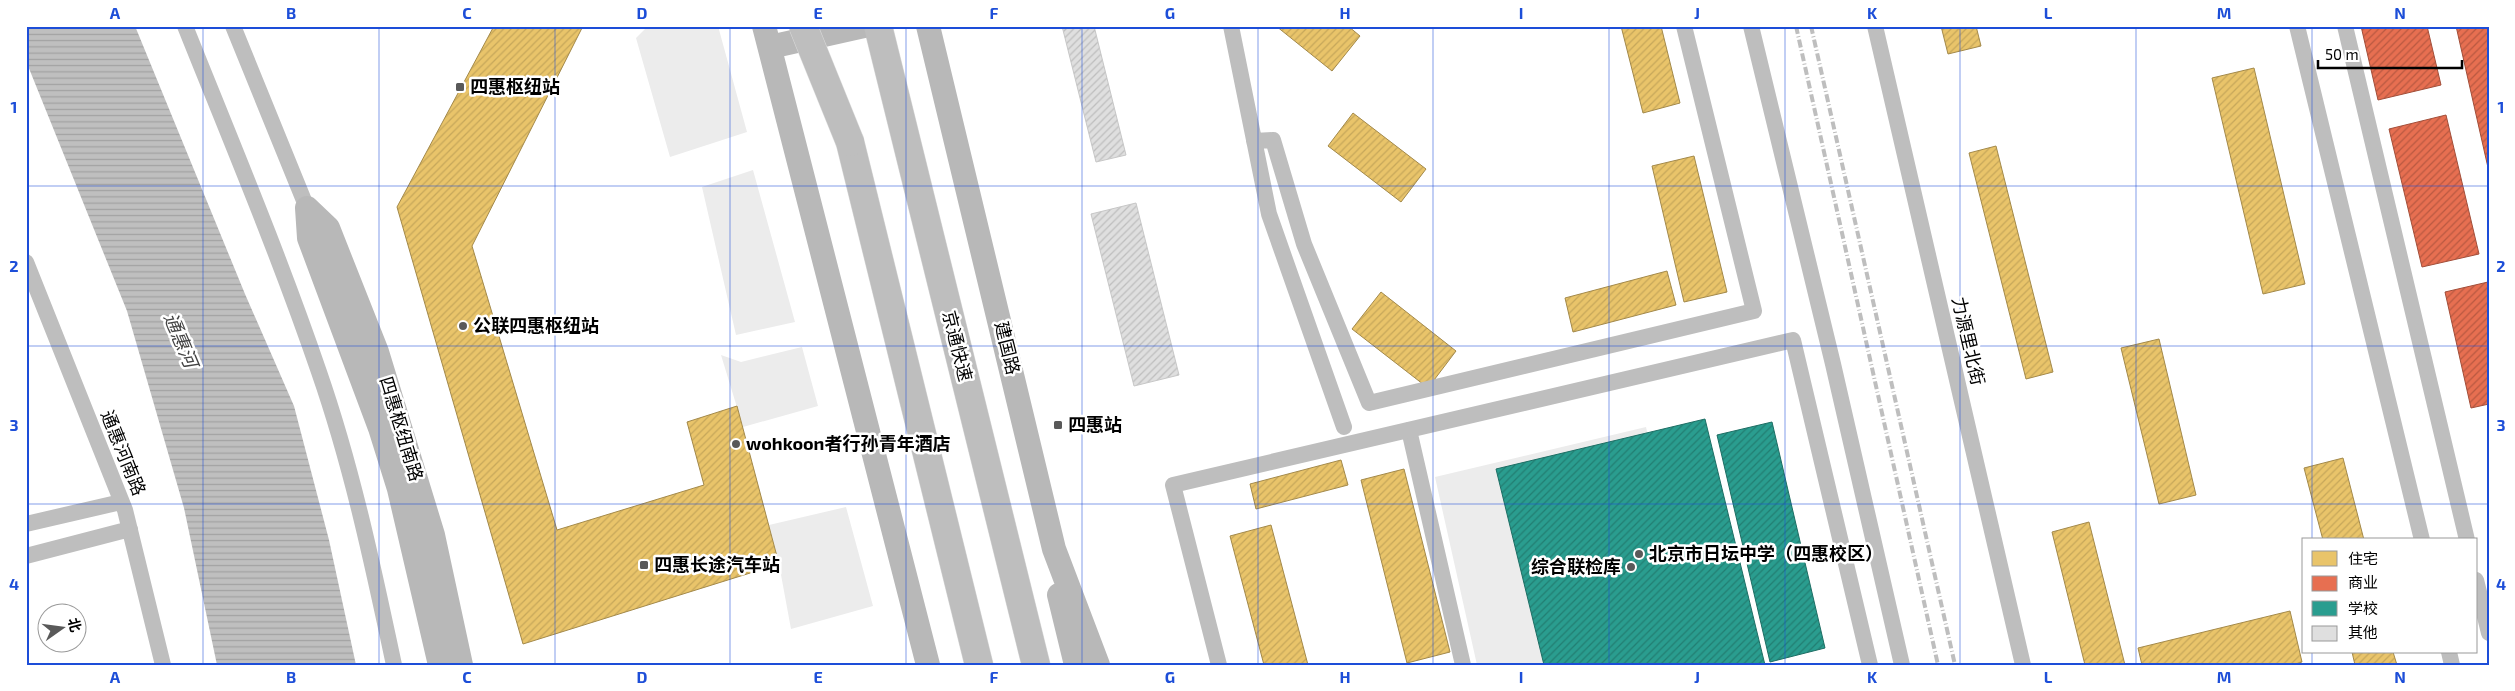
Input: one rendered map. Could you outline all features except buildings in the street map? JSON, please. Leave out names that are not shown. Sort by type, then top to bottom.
[{"type":"highway","points":[[803,26],[850,142]]},
{"type":"highway","points":[[823,26],[979,665]]},
{"type":"highway","name":"京通快速","points":[[878,26],[1036,665]]},
{"type":"main road","points":[[864,26],[767,37],[928,665]]},
{"type":"main road","name":"建国路","points":[[928,26],[1054,549],[1098,665]]},
{"type":"main road","name":"四惠枢纽南路","points":[[307,208],[309,238],[380,428],[399,489],[440,665]]},
{"type":"main road","name":"四惠枢纽南路","points":[[307,208],[328,228],[377,352],[433,535],[461,665]]},
{"type":"main road","points":[[1054,549],[1059,598],[1076,665]]},
{"type":"street","points":[[185,26],[275,251],[320,373],[368,541],[394,665]]},
{"type":"street","name":"四惠枢纽南路","points":[[233,26],[307,208]]},
{"type":"street","points":[[1231,26],[1269,214],[1344,427]]},
{"type":"street","points":[[1254,141],[1273,140],[1304,244],[1370,403],[1754,311],[1684,26]]},
{"type":"street","points":[[1751,26],[1833,364],[1902,665]]},
{"type":"street","name":"力源里北街","points":[[1875,26],[2023,665]]},
{"type":"street","points":[[2297,26],[2422,538]]},
{"type":"street","points":[[2345,26],[2467,538]]},
{"type":"street","name":"通惠河南路","points":[[26,262],[122,502],[163,665]]},
{"type":"street","points":[[1219,665],[1173,485],[1794,340],[1870,665]]},
{"type":"street","points":[[1409,430],[1463,665]]},
{"type":"street","points":[[26,524],[122,502]]},
{"type":"street","points":[[26,556],[130,529]]},
{"type":"street","points":[[2478,588],[2489,633]]},
{"type":"shaded area","points":[[648,26],[718,26],[747,132],[670,157],[636,38]]},
{"type":"shaded area","points":[[753,170],[795,322],[736,335],[702,187]]},
{"type":"shaded area","points":[[802,347],[818,406],[743,427],[721,355],[741,362]]},
{"type":"shaded area","name":"综合联检库","points":[[1646,427],[1700,665],[1477,665],[1435,477]]},
{"type":"shaded area","points":[[846,507],[873,606],[791,629],[779,564],[769,525]]},
{"type":"water","name":"通惠河","points":[[26,26],[135,26],[245,294],[294,406],[329,540],[356,665],[217,665],[184,508],[127,311],[26,61]]},
{"type":"railway","points":[[1796,26],[1938,665]]},
{"type":"railway","points":[[1811,26],[1955,665]]},
{"type":"place","name":"四惠枢纽站","points":[[460,87]]},
{"type":"place","name":"公联四惠枢纽站","points":[[463,326]]},
{"type":"place","name":"四惠站","points":[[1058,425]]},
{"type":"place","name":"wohkoon者行孙青年酒店","points":[[736,444]]},
{"type":"place","name":"北京市日坛中学（四惠校区）","points":[[1639,554]]},
{"type":"place","name":"四惠长途汽车站","points":[[644,565]]},
{"type":"place","name":"综合联检库","points":[[1631,567]]}]
